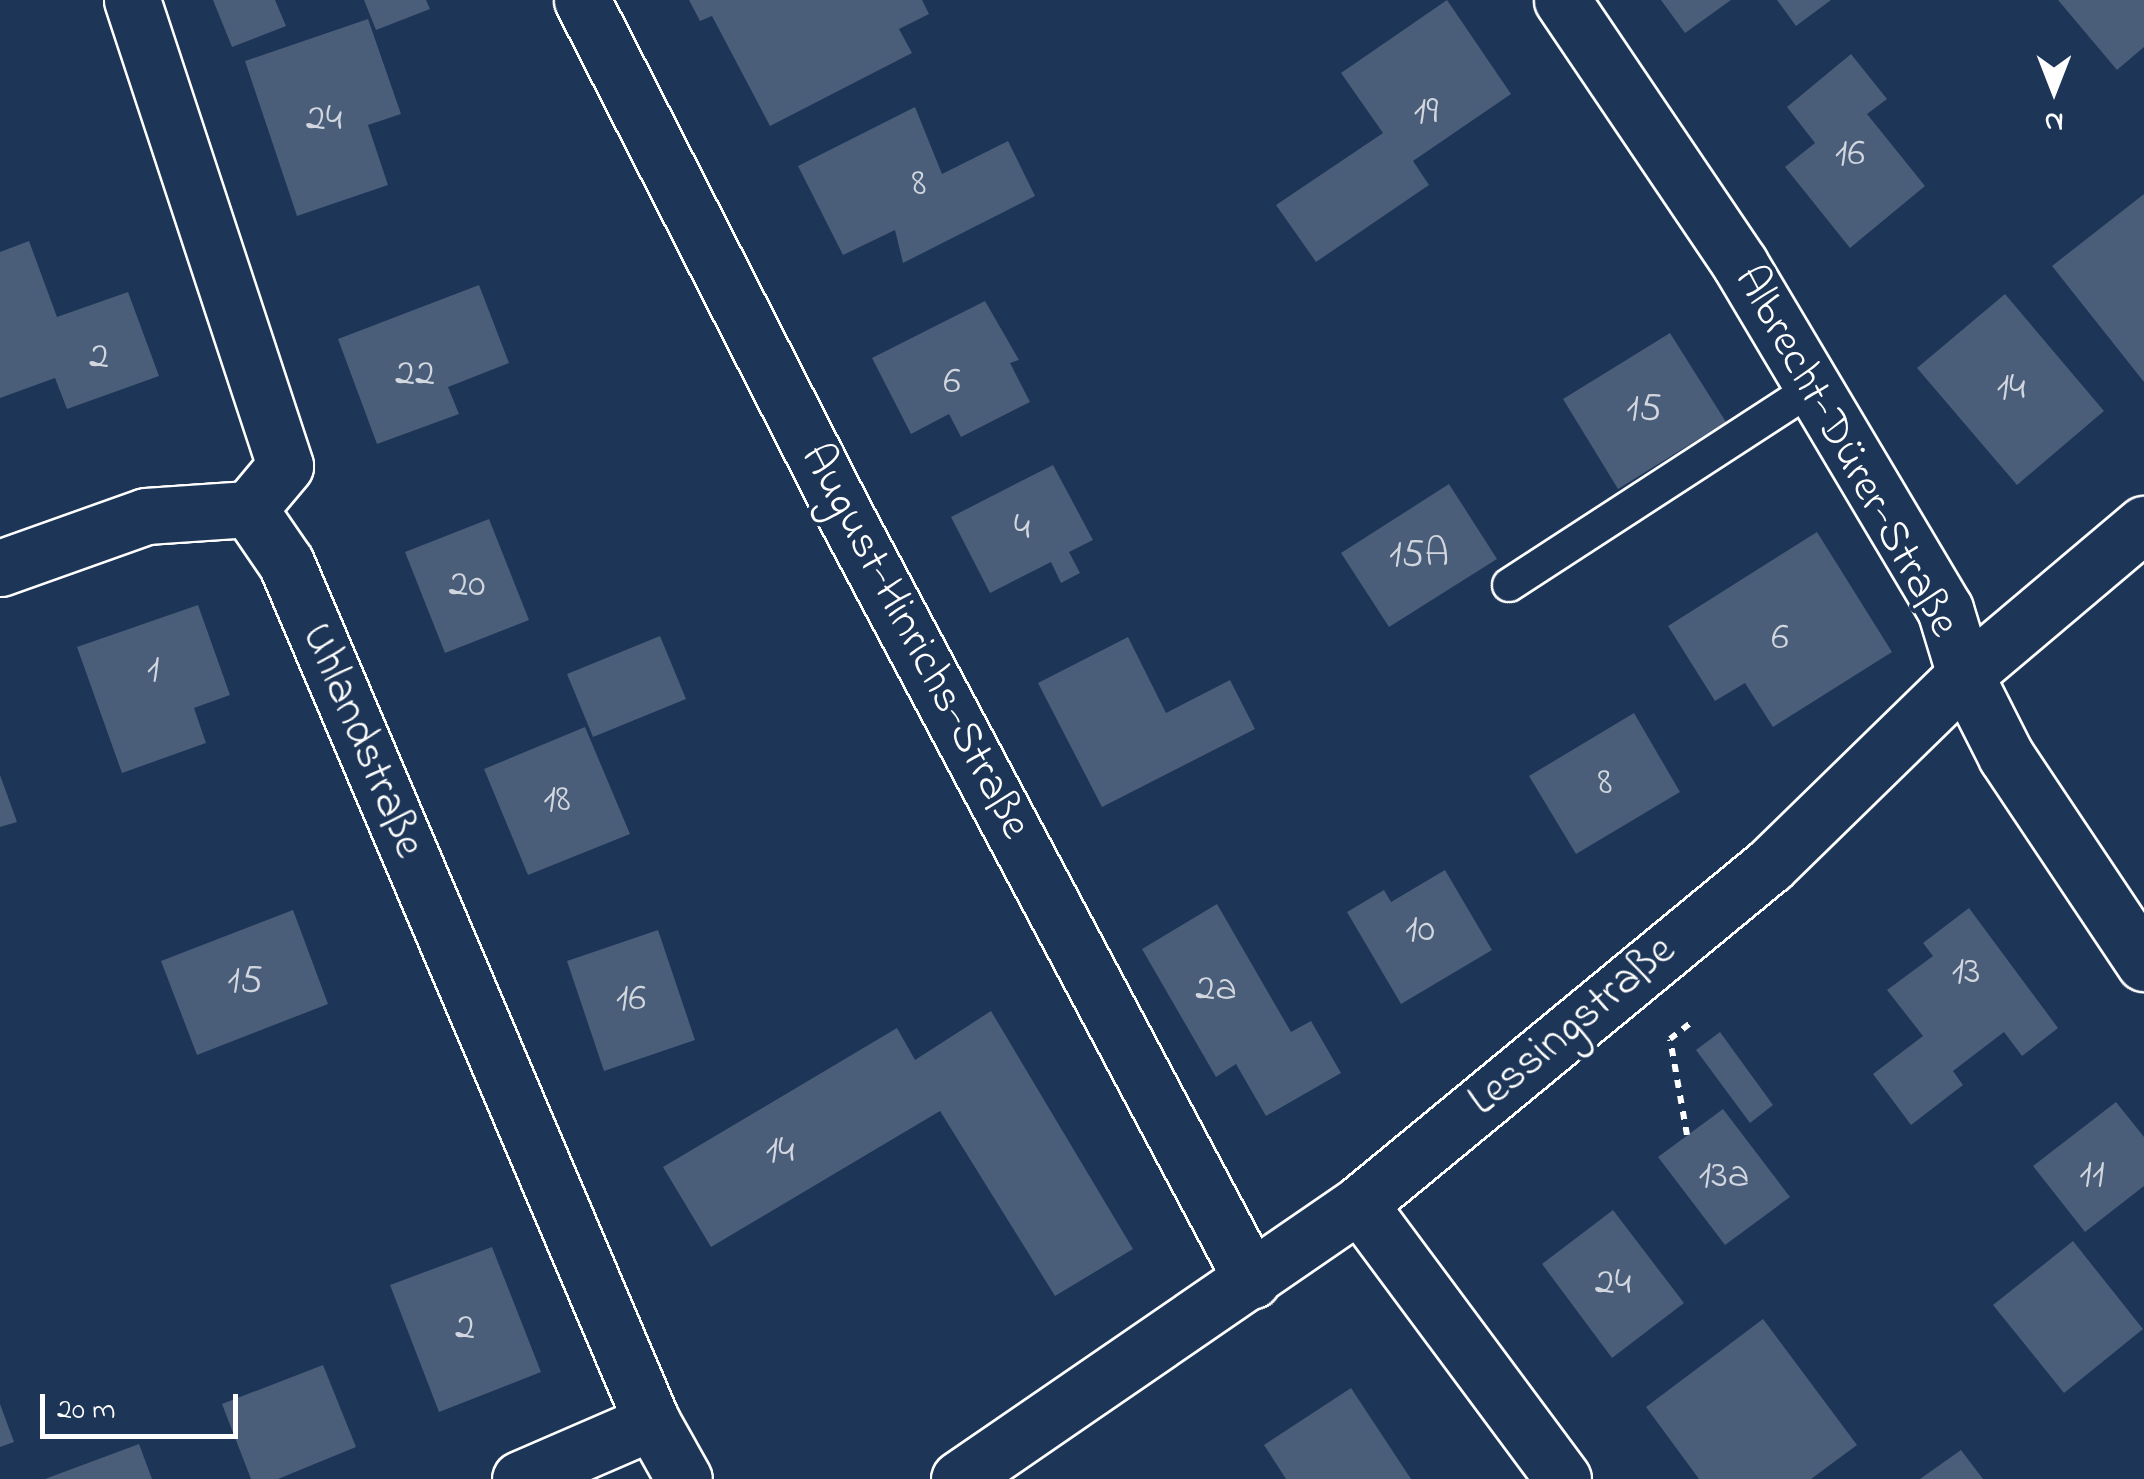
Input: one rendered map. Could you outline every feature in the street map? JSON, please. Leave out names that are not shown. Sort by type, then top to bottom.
[{"type":"street","points":[[0,568],[146,516],[249,509],[285,466],[132,0]]},
{"type":"street","name":"August-Hinrichs-Straße","points":[[582,0],[845,515],[1252,1280]]},
{"type":"street","name":"Albrecht-Dürer-Straße","points":[[1562,0],[1740,264],[1945,608],[1965,675],[2006,756],[2144,963]]},
{"type":"street","name":"Uhlandstraße","points":[[249,509],[286,563],[652,1422],[684,1479]]},
{"type":"street","name":"Lessingstraße","points":[[959,1479],[1359,1204],[1770,865],[1965,675],[2144,524]]},
{"type":"street","points":[[1359,1204],[1563,1479]]},
{"type":"street","points":[[520,1479],[652,1422]]},
{"type":"lane","points":[[1510,585],[1814,387]]},
{"type":"path","points":[[1687,1135],[1670,1039],[1694,1020]]},
{"type":"building","points":[[213,0],[275,0],[286,26],[232,47]]},
{"type":"building","points":[[364,0],[426,0],[430,9],[376,30]]},
{"type":"building","points":[[689,0],[922,0],[929,14],[899,29],[912,53],[770,126],[712,16],[700,21]]},
{"type":"building","points":[[1447,0],[1511,94],[1413,161],[1429,185],[1316,262],[1276,205],[1383,133],[1341,73]]},
{"type":"building","points":[[1661,0],[1731,0],[1685,33]]},
{"type":"building","points":[[1777,0],[1831,0],[1796,26]]},
{"type":"building","points":[[2058,0],[2144,0],[2144,47],[2117,70]]},
{"type":"building","points":[[368,19],[401,114],[368,125],[388,185],[297,216],[245,61]]},
{"type":"building","points":[[1851,54],[1887,99],[1867,114],[1925,186],[1850,248],[1785,167],[1815,143],[1787,107]]},
{"type":"building","points":[[915,107],[942,174],[1008,141],[1035,196],[903,263],[895,230],[843,255],[798,166]]},
{"type":"building","points":[[2144,194],[2144,382],[2052,266]]},
{"type":"building","points":[[29,241],[57,317],[128,292],[159,376],[67,409],[55,378],[0,398],[0,252]]},
{"type":"building","points":[[479,285],[509,363],[448,387],[459,414],[377,444],[338,339]]},
{"type":"building","points":[[2005,294],[2104,411],[2017,485],[1917,368]]},
{"type":"building","points":[[985,301],[1019,360],[1010,363],[1030,402],[961,437],[949,414],[911,434],[872,358]]},
{"type":"building","points":[[1670,333],[1726,422],[1618,489],[1563,399]]},
{"type":"building","points":[[1053,465],[1093,540],[1069,552],[1080,573],[1061,583],[1051,562],[990,593],[951,517]]},
{"type":"building","points":[[1449,484],[1497,559],[1389,627],[1341,553]]},
{"type":"building","points":[[489,519],[529,620],[445,653],[405,552]]},
{"type":"building","points":[[1817,532],[1892,652],[1773,727],[1745,683],[1715,701],[1668,626]]},
{"type":"building","points":[[198,605],[230,695],[194,708],[206,743],[122,773],[77,647]]},
{"type":"building","points":[[660,636],[686,699],[593,737],[567,674]]},
{"type":"building","points":[[1128,637],[1166,713],[1230,680],[1255,729],[1102,807],[1038,683]]},
{"type":"building","points":[[1634,713],[1680,792],[1576,854],[1529,776]]},
{"type":"building","points":[[585,727],[630,834],[528,875],[484,769]]},
{"type":"building","points":[[0,775],[17,822],[0,827]]},
{"type":"building","points":[[1445,870],[1492,950],[1401,1004],[1347,912],[1384,890],[1391,902]]},
{"type":"building","points":[[1217,904],[1291,1032],[1311,1021],[1341,1073],[1266,1116],[1236,1064],[1216,1077],[1142,949]]},
{"type":"building","points":[[1969,908],[2058,1028],[2022,1056],[2004,1032],[1953,1071],[1963,1085],[1911,1125],[1873,1074],[1923,1036],[1887,990],[1933,956],[1923,943]]},
{"type":"building","points":[[293,910],[328,1004],[197,1055],[161,961]]},
{"type":"building","points":[[658,930],[695,1040],[604,1071],[567,961]]},
{"type":"building","points":[[991,1011],[1133,1249],[1055,1296],[940,1111],[711,1247],[663,1167],[897,1028],[915,1060]]},
{"type":"building","points":[[1720,1032],[1773,1105],[1750,1123],[1696,1050]]},
{"type":"building","points":[[2116,1102],[2144,1137],[2144,1186],[2085,1232],[2033,1166]]},
{"type":"building","points":[[1723,1109],[1790,1197],[1725,1245],[1658,1157]]},
{"type":"building","points":[[1613,1210],[1684,1303],[1612,1358],[1542,1264]]},
{"type":"building","points":[[2073,1241],[2143,1329],[2064,1393],[1993,1305]]},
{"type":"building","points":[[492,1247],[541,1372],[439,1412],[390,1285]]},
{"type":"building","points":[[1763,1319],[1857,1445],[1811,1479],[1699,1479],[1646,1407]]},
{"type":"building","points":[[323,1365],[356,1447],[278,1479],[251,1479],[222,1404]]},
{"type":"building","points":[[1351,1388],[1411,1479],[1286,1479],[1264,1445]]},
{"type":"building","points":[[0,1404],[14,1442],[0,1447]]},
{"type":"building","points":[[139,1444],[152,1479],[45,1479]]},
{"type":"building","points":[[1961,1450],[1983,1479],[1920,1479]]}]
